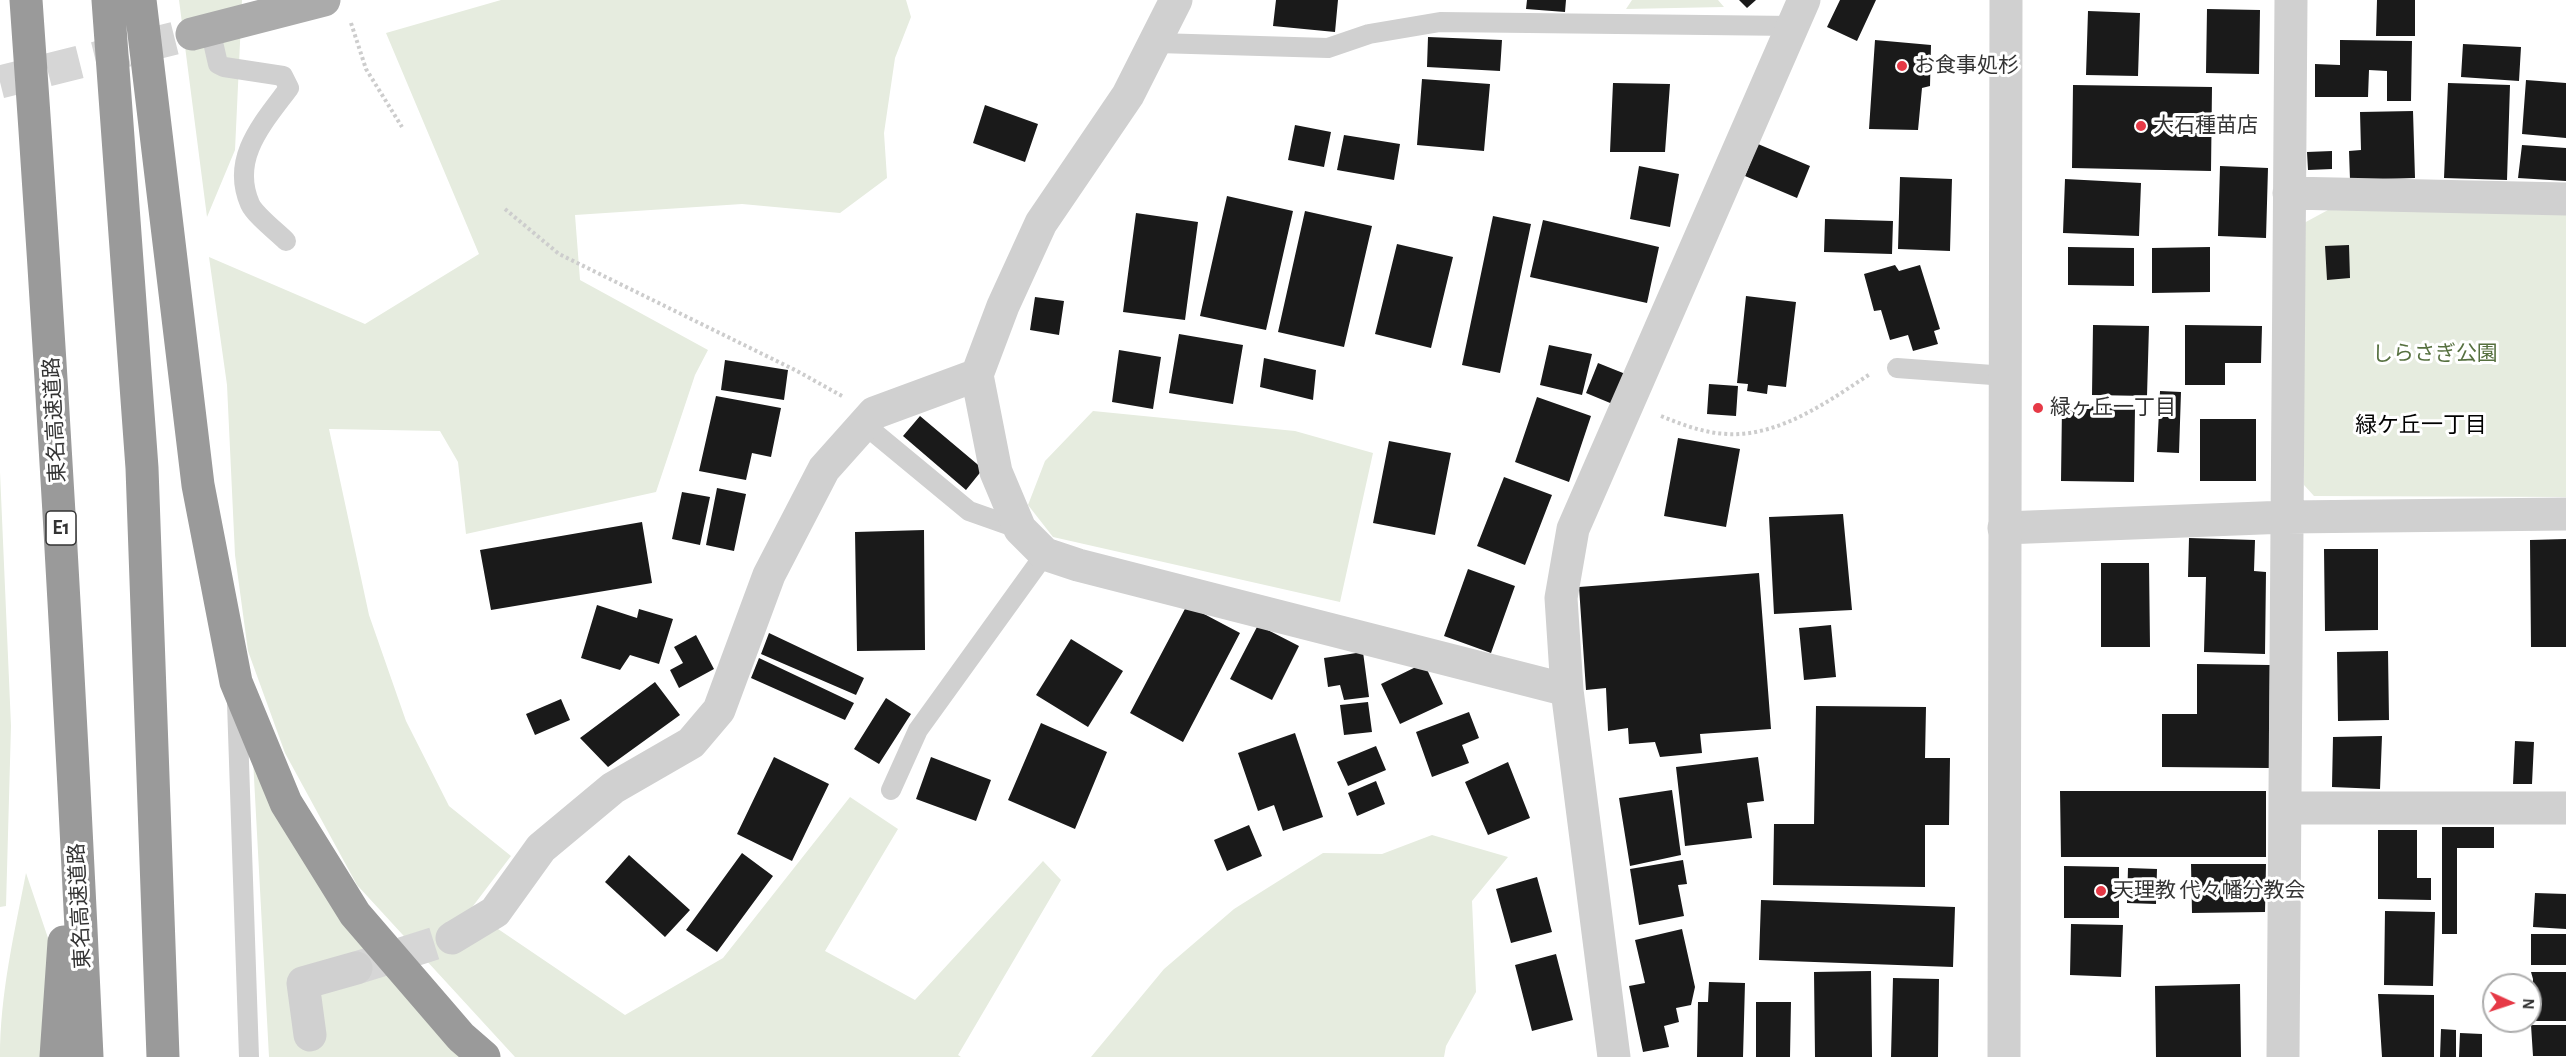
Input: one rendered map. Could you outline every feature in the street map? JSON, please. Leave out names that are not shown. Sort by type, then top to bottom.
[{"type":"highway","name":"東名高速道路","points":[[26,0],[51,353],[87,1057]]},
{"type":"highway","points":[[108,0],[142,468],[163,1057]]},
{"type":"highway","points":[[140,0],[198,485],[237,682],[286,803],[356,914],[460,1037],[484,1057]]},
{"type":"highway","points":[[56,1057],[74,776]]},
{"type":"main road","points":[[201,32],[278,6],[324,0]]},
{"type":"street","points":[[1176,0],[1128,95],[1041,223],[1003,306],[977,375],[996,472],[1020,529],[1046,554],[1114,575],[1567,690]]},
{"type":"street","points":[[2004,1057],[2006,0]]},
{"type":"street","points":[[2283,1057],[2291,0]]},
{"type":"street","points":[[1614,1057],[1567,690],[1561,598],[1564,570],[1573,529],[1799,13]]},
{"type":"street","points":[[2289,193],[2566,199]]},
{"type":"street","points":[[452,938],[495,912],[542,848],[613,788],[692,743],[719,710],[769,575],[824,469],[869,419],[977,375]]},
{"type":"street","points":[[2004,528],[2287,517],[2566,514]]},
{"type":"street","points":[[2285,808],[2566,808]]},
{"type":"street","points":[[310,1035],[303,983],[357,968]]},
{"type":"lane","points":[[1156,43],[1328,48],[1369,33],[1440,22],[1799,13]]},
{"type":"lane","points":[[201,32],[218,64],[224,67],[283,76],[287,81],[288,88],[248,147],[243,175],[251,206],[286,241]]},
{"type":"lane","points":[[1897,368],[2006,376]]},
{"type":"lane","points":[[869,419],[969,511],[1020,529]]},
{"type":"lane","points":[[891,790],[918,730],[1046,554]]},
{"type":"lane","points":[[237,682],[249,1057]]},
{"type":"path","points":[[351,22],[366,69],[402,127]]},
{"type":"path","points":[[505,209],[559,254],[796,370],[869,419]]},
{"type":"path","points":[[1628,403],[1693,429],[1728,434],[1751,433],[1819,407],[1875,371],[1897,368]]},
{"type":"green space","points":[[179,0],[242,0],[235,150],[207,217]]},
{"type":"green space","points":[[501,0],[906,0],[911,17],[895,58],[884,133],[887,178],[840,213],[742,204],[575,215],[580,280],[708,350],[695,375],[656,492],[466,534],[458,462],[440,431],[329,429],[369,615],[406,721],[449,806],[511,856],[470,910],[625,1015],[723,958],[850,797],[898,829],[825,951],[915,1000],[1043,861],[1061,880],[958,1055],[961,1057],[515,1057],[357,885],[285,753],[248,651],[235,555],[227,385],[209,257],[365,324],[479,254],[386,33]]},
{"type":"green space","points":[[1632,0],[1718,0],[1724,7],[1626,9]]},
{"type":"green space","name":"しらさぎ公園","points":[[2328,210],[2566,213],[2566,497],[2314,496],[2304,485],[2304,223]]},
{"type":"green space","points":[[1093,411],[1295,431],[1373,453],[1340,602],[1053,537],[1028,505],[1045,461]]},
{"type":"green space","points":[[0,472],[11,726],[6,906],[0,907]]},
{"type":"green space","points":[[253,759],[461,1057],[269,1057]]},
{"type":"green space","points":[[1432,835],[1508,857],[1472,901],[1476,992],[1446,1046],[1444,1057],[1091,1057],[1164,969],[1234,909],[1323,853],[1382,854]]},
{"type":"green space","points":[[26,873],[69,1000],[70,1057],[0,1057],[5,987]]},
{"type":"building","points":[[1276,0],[1338,0],[1335,32],[1273,26]]},
{"type":"building","points":[[1527,0],[1566,0],[1565,12],[1526,9]]},
{"type":"building","points":[[1739,0],[1756,0],[1747,8]]},
{"type":"building","points":[[1840,0],[1876,0],[1857,41],[1827,27]]},
{"type":"building","points":[[2377,0],[2415,0],[2415,36],[2376,36]]},
{"type":"building","points":[[2207,9],[2260,10],[2259,74],[2206,73]]},
{"type":"building","points":[[2088,11],[2140,13],[2138,76],[2086,75]]},
{"type":"building","points":[[1428,37],[1502,40],[1500,71],[1427,67]]},
{"type":"building","name":"お食事処杉","points":[[1875,40],[1931,45],[1930,86],[1922,88],[1918,130],[1869,129]]},
{"type":"building","points":[[2340,40],[2412,41],[2411,101],[2387,101],[2387,71],[2369,70],[2368,97],[2315,97],[2315,64],[2340,65]]},
{"type":"building","points":[[2463,44],[2521,47],[2519,81],[2461,77]]},
{"type":"building","points":[[1422,79],[1490,84],[1484,151],[1417,145]]},
{"type":"building","points":[[2526,80],[2566,83],[2566,138],[2522,134]]},
{"type":"building","points":[[1613,83],[1670,84],[1665,152],[1610,152]]},
{"type":"building","points":[[2448,83],[2510,85],[2507,180],[2444,178]]},
{"type":"building","points":[[2073,85],[2212,87],[2211,171],[2072,168]]},
{"type":"building","points":[[985,105],[1038,124],[1025,162],[973,143]]},
{"type":"building","points":[[2413,111],[2415,178],[2350,180],[2349,151],[2361,150],[2360,112]]},
{"type":"building","points":[[1295,125],[1331,132],[1324,167],[1288,160]]},
{"type":"building","points":[[1344,135],[1400,144],[1394,180],[1337,170]]},
{"type":"building","points":[[1758,144],[1810,166],[1797,198],[1745,176]]},
{"type":"building","points":[[2522,145],[2566,148],[2566,181],[2518,178]]},
{"type":"building","points":[[2332,151],[2332,169],[2308,170],[2307,152]]},
{"type":"building","points":[[1639,166],[1679,174],[1670,227],[1630,219]]},
{"type":"building","points":[[2220,166],[2268,168],[2266,238],[2218,236]]},
{"type":"building","points":[[1900,177],[1952,179],[1950,251],[1898,249]]},
{"type":"building","points":[[2065,179],[2141,183],[2139,236],[2063,233]]},
{"type":"building","points":[[1227,196],[1293,211],[1266,330],[1200,316]]},
{"type":"building","points":[[1305,211],[1372,226],[1344,347],[1278,332]]},
{"type":"building","points":[[1136,213],[1198,222],[1185,320],[1123,312]]},
{"type":"building","points":[[1493,216],[1531,224],[1500,373],[1462,365]]},
{"type":"building","points":[[1825,219],[1893,221],[1892,254],[1824,252]]},
{"type":"building","points":[[1543,220],[1659,247],[1647,303],[1530,277]]},
{"type":"building","points":[[1397,244],[1453,257],[1431,348],[1375,334]]},
{"type":"building","points":[[2349,245],[2350,278],[2327,280],[2325,246]]},
{"type":"building","points":[[2068,247],[2134,248],[2134,286],[2068,285]]},
{"type":"building","points":[[2210,247],[2210,292],[2152,293],[2152,248]]},
{"type":"building","points":[[1895,265],[1899,271],[1920,265],[1940,329],[1934,331],[1938,344],[1913,351],[1908,335],[1890,340],[1881,310],[1874,311],[1864,274]]},
{"type":"building","points":[[1746,296],[1796,302],[1786,387],[1768,385],[1767,394],[1747,391],[1748,384],[1737,383]]},
{"type":"building","points":[[1035,297],[1064,301],[1059,335],[1030,330]]},
{"type":"building","points":[[2093,325],[2149,326],[2147,396],[2092,395]]},
{"type":"building","points":[[2185,325],[2262,326],[2261,363],[2225,363],[2225,385],[2185,385]]},
{"type":"building","points":[[1179,334],[1243,345],[1233,404],[1169,393]]},
{"type":"building","points":[[1549,345],[1592,354],[1582,395],[1540,385]]},
{"type":"building","points":[[1119,350],[1161,357],[1153,409],[1112,402]]},
{"type":"building","points":[[1264,358],[1316,370],[1313,400],[1260,387]]},
{"type":"building","points":[[725,360],[788,370],[784,400],[721,390]]},
{"type":"building","points":[[1598,363],[1628,375],[1615,405],[1586,393]]},
{"type":"building","points":[[1709,384],[1738,386],[1736,416],[1707,414]]},
{"type":"building","points":[[2160,391],[2181,392],[2179,453],[2157,452]]},
{"type":"building","points":[[716,396],[781,408],[771,457],[752,453],[746,480],[699,471]]},
{"type":"building","points":[[1537,397],[1591,416],[1569,482],[1515,462]]},
{"type":"building","points":[[2062,406],[2135,407],[2134,482],[2061,481]]},
{"type":"building","points":[[920,416],[983,469],[966,490],[903,436]]},
{"type":"building","points":[[2200,419],[2256,419],[2256,481],[2200,481]]},
{"type":"building","points":[[1678,438],[1740,449],[1726,527],[1664,516]]},
{"type":"building","points":[[1389,441],[1451,453],[1435,535],[1373,523]]},
{"type":"building","points":[[1504,477],[1552,495],[1525,565],[1477,546]]},
{"type":"building","points":[[717,488],[746,494],[734,551],[706,545]]},
{"type":"building","points":[[682,492],[710,497],[700,545],[672,539]]},
{"type":"building","points":[[1843,514],[1852,610],[1774,614],[1769,517]]},
{"type":"building","points":[[642,522],[652,583],[491,610],[480,550]]},
{"type":"building","points":[[924,530],[925,650],[857,651],[855,532]]},
{"type":"building","points":[[2189,538],[2255,540],[2254,571],[2266,572],[2265,654],[2204,652],[2206,577],[2188,577]]},
{"type":"building","points":[[2566,539],[2566,647],[2531,647],[2530,540]]},
{"type":"building","points":[[2324,549],[2378,549],[2378,630],[2325,631]]},
{"type":"building","points":[[2101,563],[2149,563],[2150,647],[2101,647]]},
{"type":"building","points":[[1468,569],[1515,586],[1491,653],[1444,636]]},
{"type":"building","points":[[1759,573],[1771,729],[1700,734],[1702,753],[1660,757],[1655,742],[1629,744],[1628,728],[1608,731],[1606,688],[1586,690],[1579,587]]},
{"type":"building","points":[[597,605],[637,618],[639,609],[673,619],[659,664],[630,655],[620,670],[581,658]]},
{"type":"building","points":[[1187,605],[1240,633],[1183,742],[1130,713]]},
{"type":"building","points":[[1258,625],[1299,646],[1272,700],[1230,679]]},
{"type":"building","points":[[1831,625],[1836,677],[1804,680],[1799,628]]},
{"type":"building","points":[[769,633],[864,678],[856,695],[761,654]]},
{"type":"building","points":[[696,635],[714,669],[679,688],[670,670],[683,663],[674,647]]},
{"type":"building","points":[[1071,639],[1123,671],[1088,727],[1036,695]]},
{"type":"building","points":[[2388,651],[2389,720],[2338,721],[2337,652]]},
{"type":"building","points":[[1363,652],[1369,697],[1344,700],[1340,685],[1328,687],[1324,658]]},
{"type":"building","points":[[759,658],[854,703],[845,720],[751,678]]},
{"type":"building","points":[[1424,663],[1443,704],[1400,724],[1381,684]]},
{"type":"building","points":[[2197,664],[2270,665],[2269,768],[2162,767],[2162,714],[2197,714]]},
{"type":"building","points":[[655,682],[680,715],[608,767],[580,738]]},
{"type":"building","points":[[886,698],[911,714],[879,764],[854,749]]},
{"type":"building","points":[[561,699],[570,720],[535,735],[526,714]]},
{"type":"building","points":[[1368,702],[1372,732],[1344,735],[1340,705]]},
{"type":"building","points":[[1816,706],[1926,707],[1925,758],[1950,758],[1949,825],[1925,825],[1925,887],[1773,885],[1774,824],[1814,824]]},
{"type":"building","points":[[1469,712],[1479,738],[1462,745],[1469,763],[1432,777],[1416,732]]},
{"type":"building","points":[[1041,723],[1107,752],[1075,829],[1008,800]]},
{"type":"building","points":[[1295,733],[1323,817],[1283,831],[1274,805],[1258,811],[1238,753]]},
{"type":"building","points":[[2382,736],[2380,789],[2332,787],[2333,737]]},
{"type":"building","points":[[2515,741],[2534,742],[2532,784],[2513,784]]},
{"type":"building","points":[[1376,746],[1386,770],[1348,786],[1337,762]]},
{"type":"building","points":[[774,757],[829,784],[792,861],[737,834]]},
{"type":"building","points":[[931,757],[991,780],[976,821],[916,799]]},
{"type":"building","points":[[1758,757],[1764,801],[1747,803],[1752,838],[1685,846],[1676,767]]},
{"type":"building","points":[[1508,762],[1530,818],[1488,835],[1465,782]]},
{"type":"building","points":[[1376,781],[1385,804],[1357,816],[1348,793]]},
{"type":"building","points":[[1672,790],[1681,855],[1630,866],[1619,798]]},
{"type":"building","points":[[2060,791],[2266,791],[2266,857],[2061,857]]},
{"type":"building","points":[[1249,825],[1262,856],[1227,871],[1214,840]]},
{"type":"building","points":[[2442,827],[2494,827],[2494,848],[2457,848],[2457,934],[2442,934]]},
{"type":"building","points":[[2378,830],[2417,830],[2417,878],[2431,878],[2431,900],[2378,899]]},
{"type":"building","points":[[742,853],[773,876],[717,952],[686,930]]},
{"type":"building","points":[[629,855],[690,910],[665,937],[605,882]]},
{"type":"building","points":[[1683,860],[1687,884],[1678,885],[1684,916],[1639,925],[1630,869]]},
{"type":"building","points":[[2191,864],[2266,864],[2265,912],[2192,913]]},
{"type":"building","points":[[2064,866],[2119,867],[2119,918],[2064,918]]},
{"type":"building","points":[[2128,868],[2157,869],[2156,904],[2127,903]]},
{"type":"building","points":[[1537,877],[1552,932],[1511,943],[1496,889]]},
{"type":"building","points":[[2535,893],[2566,894],[2566,929],[2533,927]]},
{"type":"building","points":[[1761,900],[1955,907],[1953,967],[1759,960]]},
{"type":"building","points":[[2385,911],[2435,912],[2433,986],[2384,985]]},
{"type":"building","points":[[2071,924],[2123,925],[2121,977],[2070,975]]},
{"type":"building","points":[[1682,929],[1695,987],[1691,1005],[1676,1008],[1679,1022],[1664,1026],[1669,1047],[1643,1052],[1629,986],[1645,983],[1635,940]]},
{"type":"building","points":[[2531,934],[2566,934],[2566,965],[2531,965]]},
{"type":"building","points":[[1556,954],[1573,1020],[1532,1031],[1515,965]]},
{"type":"building","points":[[1871,971],[1872,1057],[1815,1057],[1814,972]]},
{"type":"building","points":[[2566,972],[2566,1021],[2542,1021],[2542,973],[2531,973]]},
{"type":"building","points":[[1893,978],[1939,979],[1938,1057],[1891,1057]]},
{"type":"building","points":[[1709,982],[1745,983],[1743,1057],[1697,1057],[1698,1002],[1708,1002]]},
{"type":"building","points":[[2240,984],[2241,1057],[2156,1057],[2155,986]]},
{"type":"building","points":[[2378,994],[2434,995],[2434,1057],[2382,1057]]},
{"type":"building","points":[[1756,1002],[1791,1002],[1790,1057],[1756,1057]]},
{"type":"building","points":[[2542,1025],[2566,1025],[2566,1056],[2533,1056],[2532,1033],[2542,1033]]},
{"type":"building","points":[[2441,1029],[2456,1030],[2456,1057],[2440,1057]]},
{"type":"building","points":[[2460,1033],[2482,1034],[2482,1057],[2459,1057]]},
{"type":"tunnel","points":[[0,82],[192,34]]},
{"type":"tunnel","points":[[356,968],[452,938]]},
{"type":"place","name":"お食事処杉","points":[[1902,66]]},
{"type":"place","name":"大石種苗店","points":[[2141,126]]},
{"type":"place","name":"緑ヶ丘一丁目","points":[[2038,408]]},
{"type":"place","name":"天理教 代々幡分教会","points":[[2101,891]]},
{"type":"district","name":"緑ケ丘一丁目","points":[[2421,425]]}]
